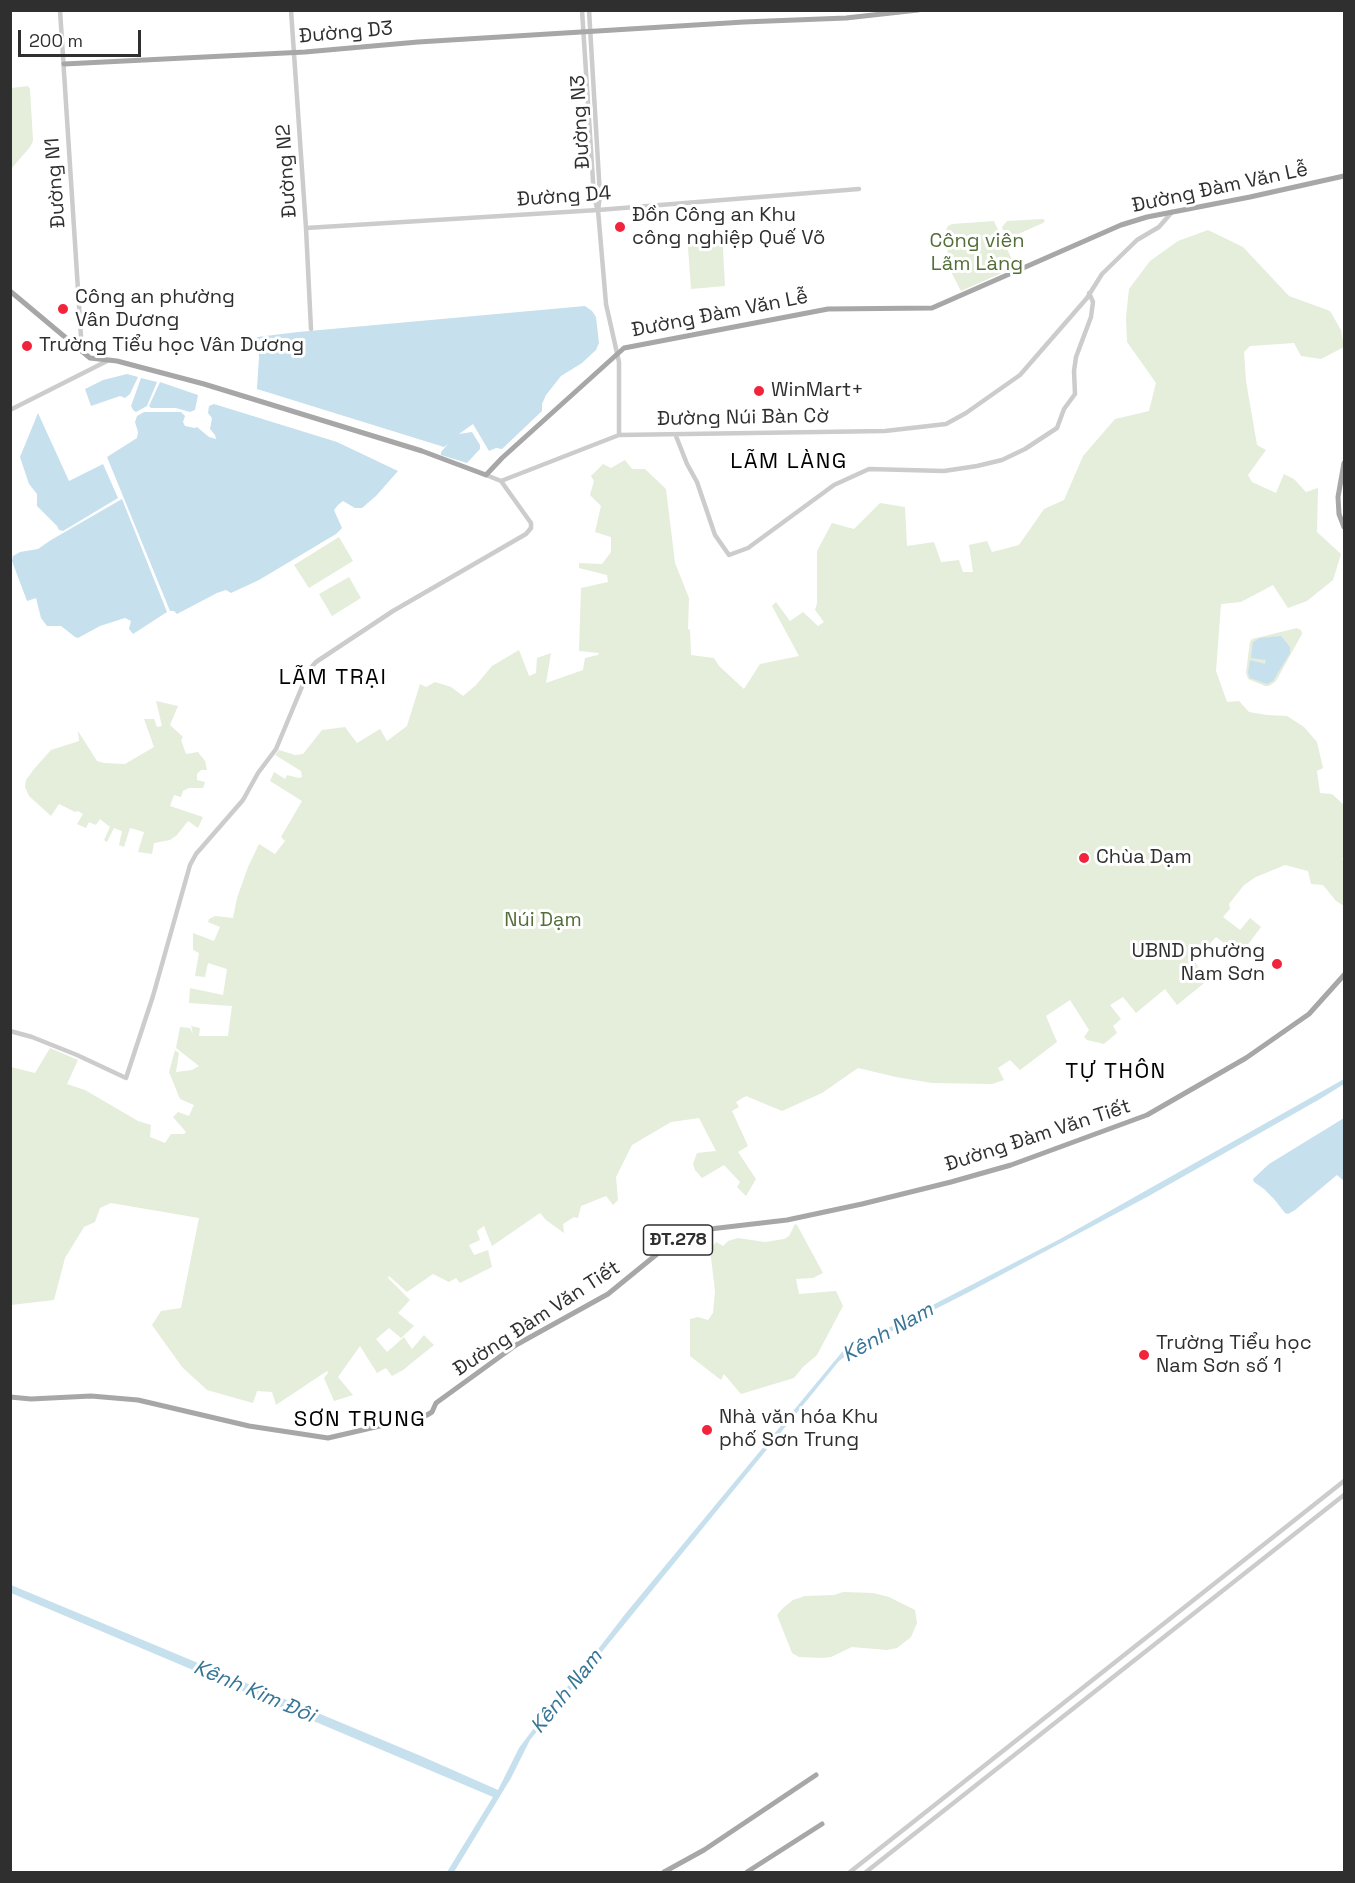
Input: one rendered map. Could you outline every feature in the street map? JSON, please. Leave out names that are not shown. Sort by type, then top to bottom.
[{"type":"main road","name":"Đường D3","points":[[64,64],[294,52],[744,22],[846,18],[918,10]]},
{"type":"main road","name":"Đường Đàm Văn Lễ","points":[[486,475],[624,348],[828,309],[932,308],[1121,225],[1173,210],[1250,197],[1344,176]]},
{"type":"main road","points":[[10,291],[82,353],[95,359],[109,360],[204,384],[422,451],[486,475]]},
{"type":"main road","points":[[1344,463],[1338,497],[1339,514],[1344,527]]},
{"type":"main road","name":"Đường Đàm Văn Tiết","points":[[10,1397],[30,1399],[91,1396],[138,1400],[249,1426],[328,1438],[427,1415],[434,1410],[436,1403],[516,1345],[608,1294],[662,1250],[690,1232],[704,1228],[787,1220],[951,1182],[1011,1165],[1147,1115],[1246,1058],[1309,1014],[1344,975]]},
{"type":"main road","points":[[664,1872],[704,1850],[816,1775]]},
{"type":"main road","points":[[747,1872],[822,1824]]},
{"type":"street","name":"Đường N1","points":[[60,10],[82,353]]},
{"type":"street","name":"Đường N2","points":[[291,10],[311,329]]},
{"type":"street","name":"Đường N3","points":[[582,10],[594,196],[598,210]]},
{"type":"street","name":"Đường N3","points":[[589,10],[600,196],[598,210]]},
{"type":"street","name":"Đường D4","points":[[306,228],[598,210],[859,189]]},
{"type":"street","points":[[598,210],[606,304],[617,353],[619,435]]},
{"type":"street","name":"Đường Núi Bàn Cờ","points":[[501,481],[619,435],[676,436],[885,430],[946,424],[966,413],[1020,375],[1089,293],[1101,274],[1137,240],[1159,227],[1173,210]]},
{"type":"street","points":[[676,436],[697,482],[715,535],[729,555],[748,548],[834,485],[869,469],[944,471],[977,466],[1002,460],[1025,449],[1057,428],[1064,409],[1075,394],[1076,357],[1093,302],[1089,293]]},
{"type":"street","points":[[10,410],[109,360]]},
{"type":"street","points":[[10,1031],[78,1055],[126,1078],[153,996],[190,865],[196,854],[243,800],[258,773],[276,749],[311,666],[393,612],[526,534],[531,528],[531,523],[501,481],[486,475]]},
{"type":"street","points":[[850,1872],[1344,1481]]},
{"type":"street","points":[[866,1872],[1344,1495]]},
{"type":"street","points":[[1104,1672],[1111,1681]]},
{"type":"green space","points":[[28,86],[33,141],[11,169],[11,88]]},
{"type":"green space","points":[[1043,219],[1045,221],[1043,223],[1009,238],[1002,227],[1007,221]]},
{"type":"green space","name":"Công viên Lãm Làng","points":[[994,221],[1014,264],[1013,268],[961,291],[949,268],[946,230],[952,224]]},
{"type":"green space","name":"Núi Dạm","points":[[1208,230],[1243,247],[1289,296],[1330,311],[1341,330],[1344,347],[1321,359],[1301,356],[1294,343],[1250,346],[1244,352],[1246,381],[1257,445],[1266,450],[1248,475],[1252,482],[1276,493],[1284,474],[1294,479],[1306,492],[1318,488],[1317,532],[1341,554],[1333,580],[1307,601],[1288,608],[1273,585],[1241,602],[1221,604],[1216,671],[1227,702],[1239,701],[1249,712],[1287,716],[1304,727],[1317,742],[1323,768],[1317,771],[1320,793],[1332,794],[1344,805],[1344,856],[1342,859],[1344,861],[1344,906],[1336,901],[1323,885],[1311,884],[1308,871],[1285,865],[1256,877],[1244,885],[1229,904],[1230,909],[1223,917],[1240,930],[1250,918],[1261,927],[1240,955],[1216,937],[1194,961],[1208,980],[1177,1005],[1165,989],[1136,1013],[1123,997],[1110,1005],[1121,1019],[1113,1026],[1117,1033],[1104,1044],[1087,1040],[1084,1037],[1089,1030],[1070,1000],[1046,1016],[1057,1042],[1020,1070],[1010,1060],[998,1068],[1004,1080],[992,1084],[932,1083],[858,1068],[822,1093],[782,1111],[746,1096],[736,1102],[739,1107],[732,1111],[748,1146],[738,1152],[756,1179],[746,1196],[737,1187],[740,1182],[724,1165],[702,1178],[695,1170],[693,1164],[697,1153],[716,1151],[699,1118],[671,1122],[632,1145],[616,1177],[618,1200],[613,1205],[606,1196],[581,1206],[578,1218],[574,1217],[563,1224],[564,1233],[540,1213],[492,1246],[484,1226],[477,1231],[480,1240],[469,1245],[474,1255],[488,1250],[492,1267],[460,1283],[456,1278],[449,1282],[433,1274],[407,1292],[389,1276],[388,1278],[410,1300],[398,1313],[414,1326],[401,1338],[389,1328],[376,1339],[387,1352],[404,1337],[412,1349],[424,1335],[434,1345],[392,1376],[386,1368],[377,1373],[360,1346],[338,1377],[353,1395],[334,1401],[324,1378],[327,1371],[276,1405],[272,1392],[257,1391],[253,1403],[207,1390],[182,1367],[152,1325],[161,1311],[181,1308],[199,1218],[111,1203],[100,1208],[95,1222],[84,1227],[65,1258],[54,1300],[11,1305],[11,1067],[35,1073],[50,1048],[78,1060],[67,1084],[85,1090],[138,1121],[151,1125],[150,1137],[165,1143],[171,1134],[186,1132],[173,1117],[178,1112],[189,1116],[194,1105],[180,1099],[169,1072],[175,1050],[179,1053],[176,1072],[192,1070],[199,1066],[176,1048],[180,1027],[190,1028],[193,1034],[191,1026],[200,1028],[199,1036],[228,1036],[232,1006],[189,1003],[190,988],[223,995],[227,969],[208,963],[205,977],[195,976],[199,953],[193,950],[193,933],[214,941],[220,927],[208,922],[209,919],[215,916],[233,918],[237,898],[259,844],[275,854],[285,841],[281,837],[302,801],[270,781],[274,772],[285,779],[287,775],[302,777],[301,771],[275,755],[279,750],[295,755],[303,754],[322,730],[345,727],[357,743],[380,729],[387,741],[407,726],[420,684],[426,687],[435,682],[451,687],[463,696],[492,666],[519,650],[529,676],[536,673],[537,658],[551,653],[546,683],[583,670],[585,658],[599,653],[579,651],[581,588],[608,582],[607,575],[579,568],[579,563],[602,564],[611,552],[611,537],[595,532],[601,506],[590,495],[594,481],[591,476],[603,464],[611,468],[625,460],[632,469],[645,469],[666,489],[675,563],[689,598],[688,629],[690,630],[691,655],[714,658],[719,666],[744,689],[760,664],[799,656],[772,606],[776,602],[790,621],[803,612],[818,626],[824,622],[815,610],[817,551],[832,523],[854,529],[880,503],[905,507],[907,546],[934,542],[941,562],[959,560],[963,572],[973,572],[969,545],[987,541],[992,552],[1019,545],[1044,509],[1064,500],[1083,456],[1115,419],[1149,411],[1156,383],[1127,342],[1126,317],[1129,289],[1150,261],[1178,241]]},
{"type":"green space","points":[[722,231],[725,286],[691,289],[687,233]]},
{"type":"green space","points":[[339,537],[353,561],[309,588],[294,565]]},
{"type":"green space","points":[[349,577],[361,598],[332,616],[319,594]]},
{"type":"green space","points":[[1297,628],[1302,634],[1276,681],[1265,686],[1248,679],[1246,672],[1252,639]]},
{"type":"green space","points":[[156,701],[178,706],[170,725],[183,737],[181,740],[186,754],[198,752],[205,761],[207,770],[201,770],[197,774],[197,780],[205,782],[203,788],[189,788],[183,791],[181,797],[174,795],[170,806],[203,817],[198,828],[188,821],[170,840],[154,843],[152,854],[138,852],[144,832],[130,828],[124,847],[119,845],[122,831],[114,828],[107,842],[104,840],[110,827],[100,819],[96,825],[89,822],[86,828],[77,824],[83,814],[78,811],[75,812],[59,804],[51,816],[29,796],[25,787],[26,780],[34,769],[51,750],[79,741],[78,731],[97,761],[104,763],[125,764],[154,747],[144,719],[154,719],[157,727],[162,726]]},
{"type":"green space","points":[[795,1224],[823,1273],[813,1278],[796,1279],[799,1294],[836,1291],[843,1306],[817,1355],[794,1378],[741,1394],[724,1374],[721,1380],[690,1356],[690,1319],[698,1317],[708,1320],[713,1313],[715,1291],[710,1249],[716,1242],[723,1246],[728,1241],[738,1238],[765,1242],[784,1239],[789,1236]]},
{"type":"green space","points":[[843,1592],[873,1593],[889,1597],[915,1610],[917,1623],[911,1637],[897,1648],[887,1650],[852,1647],[831,1657],[822,1658],[799,1657],[792,1653],[777,1615],[793,1600],[805,1596],[834,1595]]},
{"type":"water","points":[[585,306],[596,317],[599,343],[596,350],[582,363],[561,376],[546,395],[542,411],[502,449],[496,448],[489,451],[473,424],[459,434],[472,432],[480,445],[480,449],[467,463],[441,455],[448,444],[444,447],[257,389],[259,357],[257,337]]},
{"type":"water","points":[[127,374],[138,377],[130,394],[125,398],[120,396],[91,406],[85,389],[103,380]]},
{"type":"water","points":[[141,378],[157,382],[147,406],[136,412],[131,406]]},
{"type":"water","points":[[160,382],[198,395],[195,410],[190,412],[176,408],[151,408],[149,406]]},
{"type":"water","points":[[214,404],[337,442],[398,471],[362,508],[355,508],[343,501],[338,505],[334,510],[342,528],[336,534],[259,580],[231,593],[226,590],[217,593],[177,614],[170,611],[107,457],[137,438],[135,422],[137,416],[144,412],[181,412],[185,416],[183,422],[185,426],[197,427],[209,437],[216,439],[210,429],[212,418],[208,413],[209,406]]},
{"type":"water","points":[[38,413],[69,481],[103,464],[118,498],[63,531],[59,530],[37,506],[37,494],[29,484],[20,457]]},
{"type":"water","points":[[122,499],[167,612],[133,634],[129,629],[131,621],[125,618],[100,626],[78,638],[61,626],[47,626],[41,618],[36,598],[27,601],[12,561],[13,556],[20,552],[38,549]]},
{"type":"water","points":[[1281,636],[1290,647],[1290,653],[1273,681],[1267,684],[1250,678],[1248,673],[1250,660],[1265,664],[1266,660],[1251,658],[1253,642],[1260,638]]},
{"type":"water","points":[[1344,1079],[1344,1084],[1320,1099],[1147,1197],[851,1352],[839,1361],[530,1740],[511,1778],[454,1872],[447,1872],[493,1797],[11,1593],[11,1585],[498,1790],[519,1748],[543,1716],[842,1352],[1060,1239]]},
{"type":"water","points":[[1344,1118],[1344,1181],[1337,1175],[1295,1210],[1288,1214],[1285,1213],[1253,1179],[1269,1164]]},
{"type":"place","name":"Đồn Công an Khu công nghiệp Quế Võ","points":[[620,227]]},
{"type":"place","name":"Công an phường Vân Dương","points":[[63,309]]},
{"type":"place","name":"Trường Tiểu học Vân Dương","points":[[27,346]]},
{"type":"place","name":"WinMart+","points":[[759,391]]},
{"type":"place","name":"Chùa Dạm","points":[[1084,858]]},
{"type":"place","name":"UBND phường Nam Sơn","points":[[1277,964]]},
{"type":"place","name":"Trường Tiểu học Nam Sơn số 1","points":[[1144,1355]]},
{"type":"place","name":"Nhà văn hóa Khu phố Sơn Trung","points":[[707,1430]]},
{"type":"district","name":"LÃM LÀNG","points":[[789,462]]},
{"type":"district","name":"LÃM TRẠI","points":[[333,678]]},
{"type":"district","name":"TỰ THÔN","points":[[1116,1072]]},
{"type":"district","name":"SƠN TRUNG","points":[[360,1420]]},
{"type":"water label","name":"Kênh Nam","points":[[888,1333]]},
{"type":"water label","name":"Kênh Kim Đôi","points":[[254,1692]]},
{"type":"water label","name":"Kênh Nam","points":[[567,1692]]}]
